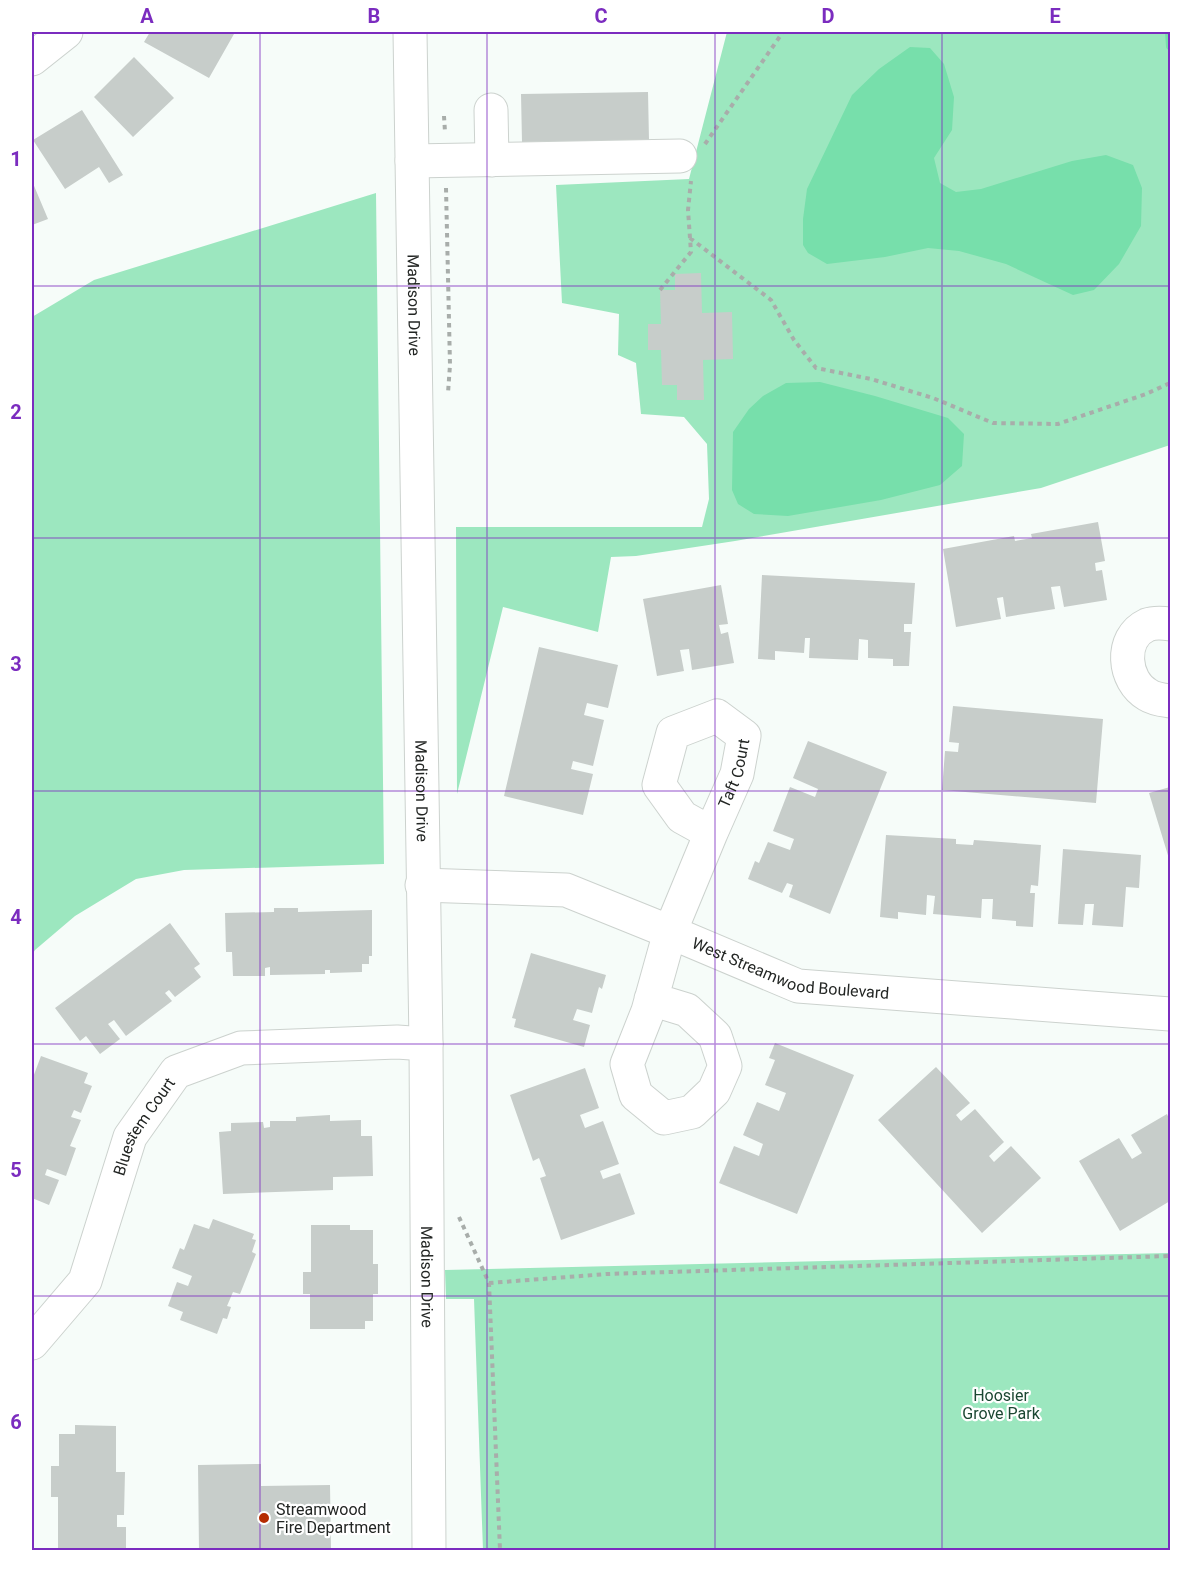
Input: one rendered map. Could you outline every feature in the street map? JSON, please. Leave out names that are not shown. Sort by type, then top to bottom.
[{"type":"street","points":[[32,59],[66,32]]},
{"type":"street","name":"Madison Drive","points":[[410,32],[426,1044],[429,1551]]},
{"type":"street","points":[[491,111],[492,160]]},
{"type":"street","points":[[412,161],[691,160]]},
{"type":"street","points":[[1170,624],[1156,623],[1140,630],[1131,641],[1127,662],[1133,682],[1139,689],[1149,696],[1170,701]]},
{"type":"street","points":[[651,999],[670,932],[711,833]]},
{"type":"street","name":"West Streamwood Boulevard","points":[[422,885],[566,890],[798,986],[1170,1014]]},
{"type":"street","name":"Bluestem Court","points":[[32,1343],[85,1281],[130,1137],[176,1072],[241,1048],[397,1042],[426,1044]]},
{"type":"path","points":[[660,290],[691,252],[688,210],[691,160],[783,32]]},
{"type":"path","points":[[443,114],[450,365],[448,398]]},
{"type":"path","points":[[690,238],[771,300],[794,340],[816,368],[871,379],[933,398],[993,423],[1058,424],[1146,394],[1170,383]]},
{"type":"path","points":[[456,1212],[489,1283],[500,1551]]},
{"type":"path","points":[[489,1283],[607,1274],[1170,1256]]},
{"type":"green space","points":[[727,32],[1170,32],[1170,445],[1041,488],[735,541],[636,556],[611,557],[598,632],[503,607],[457,794],[456,527],[702,527],[709,499],[707,444],[684,417],[641,414],[636,363],[618,355],[619,314],[562,303],[556,185],[689,179]]},
{"type":"green space","points":[[376,193],[384,864],[184,870],[136,879],[75,916],[32,955],[32,317],[94,280]]},
{"type":"green space","name":"Hoosier Grove Park","points":[[1170,1253],[1170,1550],[483,1550],[474,1299],[446,1299],[445,1270]]},
{"type":"shaded area","points":[[910,47],[930,48],[944,64],[954,97],[952,130],[934,158],[940,183],[956,192],[981,189],[1072,161],[1106,155],[1133,165],[1142,188],[1141,226],[1119,264],[1094,290],[1073,295],[1006,264],[959,251],[928,248],[885,257],[827,264],[808,253],[803,245],[803,219],[807,189],[852,95],[879,69]]},
{"type":"shaded area","points":[[820,382],[948,418],[964,434],[962,466],[940,485],[881,500],[788,516],[754,514],[738,504],[732,490],[733,432],[749,409],[763,396],[786,383]]},
{"type":"building","points":[[150,32],[229,32],[234,34],[209,78],[144,42]]},
{"type":"building","points":[[134,57],[174,98],[133,137],[94,97]]},
{"type":"building","points":[[648,92],[649,140],[522,142],[521,94]]},
{"type":"building","points":[[82,110],[123,175],[109,183],[99,167],[65,189],[33,140]]},
{"type":"building","points":[[32,181],[48,219],[32,225]]},
{"type":"building","points":[[701,273],[702,313],[732,312],[733,359],[703,360],[704,400],[677,400],[677,385],[662,385],[661,350],[648,350],[648,324],[661,324],[660,290],[675,290],[675,274]]},
{"type":"building","points":[[1098,522],[1105,561],[1095,563],[1096,571],[1102,570],[1107,600],[1064,607],[1060,586],[1051,587],[1055,609],[1006,617],[1003,597],[997,598],[1001,619],[956,627],[943,549],[1014,536],[1015,541],[1032,538],[1031,534]]},
{"type":"building","points":[[762,575],[915,583],[912,624],[904,624],[904,632],[911,632],[909,666],[893,666],[893,659],[868,658],[868,640],[859,639],[858,660],[809,658],[810,638],[805,638],[804,653],[775,651],[775,660],[758,659]]},
{"type":"building","points":[[721,585],[728,624],[719,625],[721,634],[728,632],[734,663],[692,670],[689,649],[680,650],[684,671],[657,676],[643,599]]},
{"type":"building","points":[[539,647],[618,665],[608,708],[587,703],[584,715],[604,720],[593,766],[573,761],[571,769],[593,774],[583,815],[504,796]]},
{"type":"building","points":[[953,706],[1103,719],[1096,803],[942,790],[945,751],[958,752],[959,743],[949,742]]},
{"type":"building","points":[[808,741],[887,772],[830,914],[789,897],[793,885],[787,883],[782,893],[748,879],[755,861],[759,863],[768,842],[790,850],[794,839],[773,831],[790,787],[815,797],[818,789],[793,778]]},
{"type":"building","points":[[1170,787],[1170,862],[1149,793]]},
{"type":"building","points":[[886,835],[956,839],[956,844],[973,845],[974,840],[1041,845],[1038,886],[1031,885],[1030,893],[1035,893],[1033,927],[1016,926],[1016,921],[992,919],[993,899],[982,899],[981,918],[933,914],[935,896],[927,895],[926,915],[898,912],[898,919],[880,917]]},
{"type":"building","points":[[1063,849],[1141,855],[1139,888],[1126,887],[1123,927],[1092,925],[1094,904],[1085,904],[1083,925],[1058,924]]},
{"type":"building","points":[[274,908],[298,908],[298,912],[372,910],[372,956],[369,956],[369,964],[362,964],[362,972],[330,973],[330,970],[325,970],[325,974],[270,975],[270,967],[265,968],[265,976],[233,976],[232,952],[226,952],[225,913],[274,912]]},
{"type":"building","points":[[170,923],[200,964],[194,968],[201,977],[175,997],[169,990],[165,993],[172,1001],[126,1036],[114,1020],[108,1024],[120,1039],[100,1054],[86,1036],[80,1041],[55,1008]]},
{"type":"building","points":[[531,953],[606,975],[602,989],[599,987],[592,1013],[577,1009],[573,1020],[590,1025],[584,1047],[514,1027],[516,1019],[512,1018]]},
{"type":"building","points":[[775,1043],[854,1075],[797,1214],[719,1183],[734,1146],[759,1156],[763,1144],[743,1135],[757,1102],[779,1111],[786,1093],[765,1085],[775,1060],[769,1058]]},
{"type":"building","points":[[41,1056],[88,1073],[84,1083],[92,1086],[81,1113],[74,1110],[71,1117],[81,1120],[70,1146],[76,1148],[66,1176],[47,1169],[45,1175],[59,1180],[49,1205],[32,1198],[32,1080]]},
{"type":"building","points":[[936,1067],[970,1103],[956,1115],[961,1121],[975,1109],[1004,1142],[989,1156],[994,1162],[1011,1146],[1041,1178],[982,1233],[878,1120]]},
{"type":"building","points":[[585,1068],[599,1108],[580,1115],[585,1128],[603,1121],[619,1164],[600,1171],[603,1179],[620,1173],[635,1214],[561,1240],[540,1178],[546,1176],[539,1158],[533,1161],[510,1095]]},
{"type":"building","points":[[1167,1114],[1170,1121],[1170,1201],[1120,1231],[1079,1161],[1119,1138],[1132,1159],[1142,1153],[1131,1135]]},
{"type":"building","points":[[330,1115],[330,1121],[361,1120],[361,1136],[372,1136],[373,1176],[333,1177],[333,1190],[223,1194],[219,1132],[231,1131],[231,1123],[263,1122],[264,1128],[270,1127],[270,1121],[296,1121],[296,1117]]},
{"type":"building","points":[[213,1219],[254,1234],[252,1239],[256,1240],[252,1252],[256,1254],[240,1294],[233,1292],[227,1306],[231,1307],[227,1319],[223,1318],[217,1334],[180,1320],[183,1312],[168,1306],[177,1282],[188,1286],[192,1276],[172,1268],[180,1248],[184,1250],[194,1224],[209,1229]]},
{"type":"building","points":[[311,1225],[350,1225],[350,1230],[373,1230],[373,1264],[378,1264],[378,1294],[373,1294],[373,1321],[365,1321],[365,1329],[310,1329],[310,1294],[303,1294],[303,1272],[311,1272]]},
{"type":"building","points":[[75,1425],[116,1426],[116,1472],[125,1472],[124,1515],[117,1515],[117,1527],[126,1527],[126,1548],[58,1550],[58,1497],[51,1497],[51,1466],[59,1466],[59,1434],[75,1434]]},
{"type":"building","name":"Streamwood Fire Department","points":[[261,1464],[261,1486],[330,1485],[331,1550],[199,1550],[198,1465]]},
{"type":"waterway","points":[[1169,32],[1170,46]]},
{"type":"place","name":"Streamwood Fire Department","points":[[264,1518]]}]
